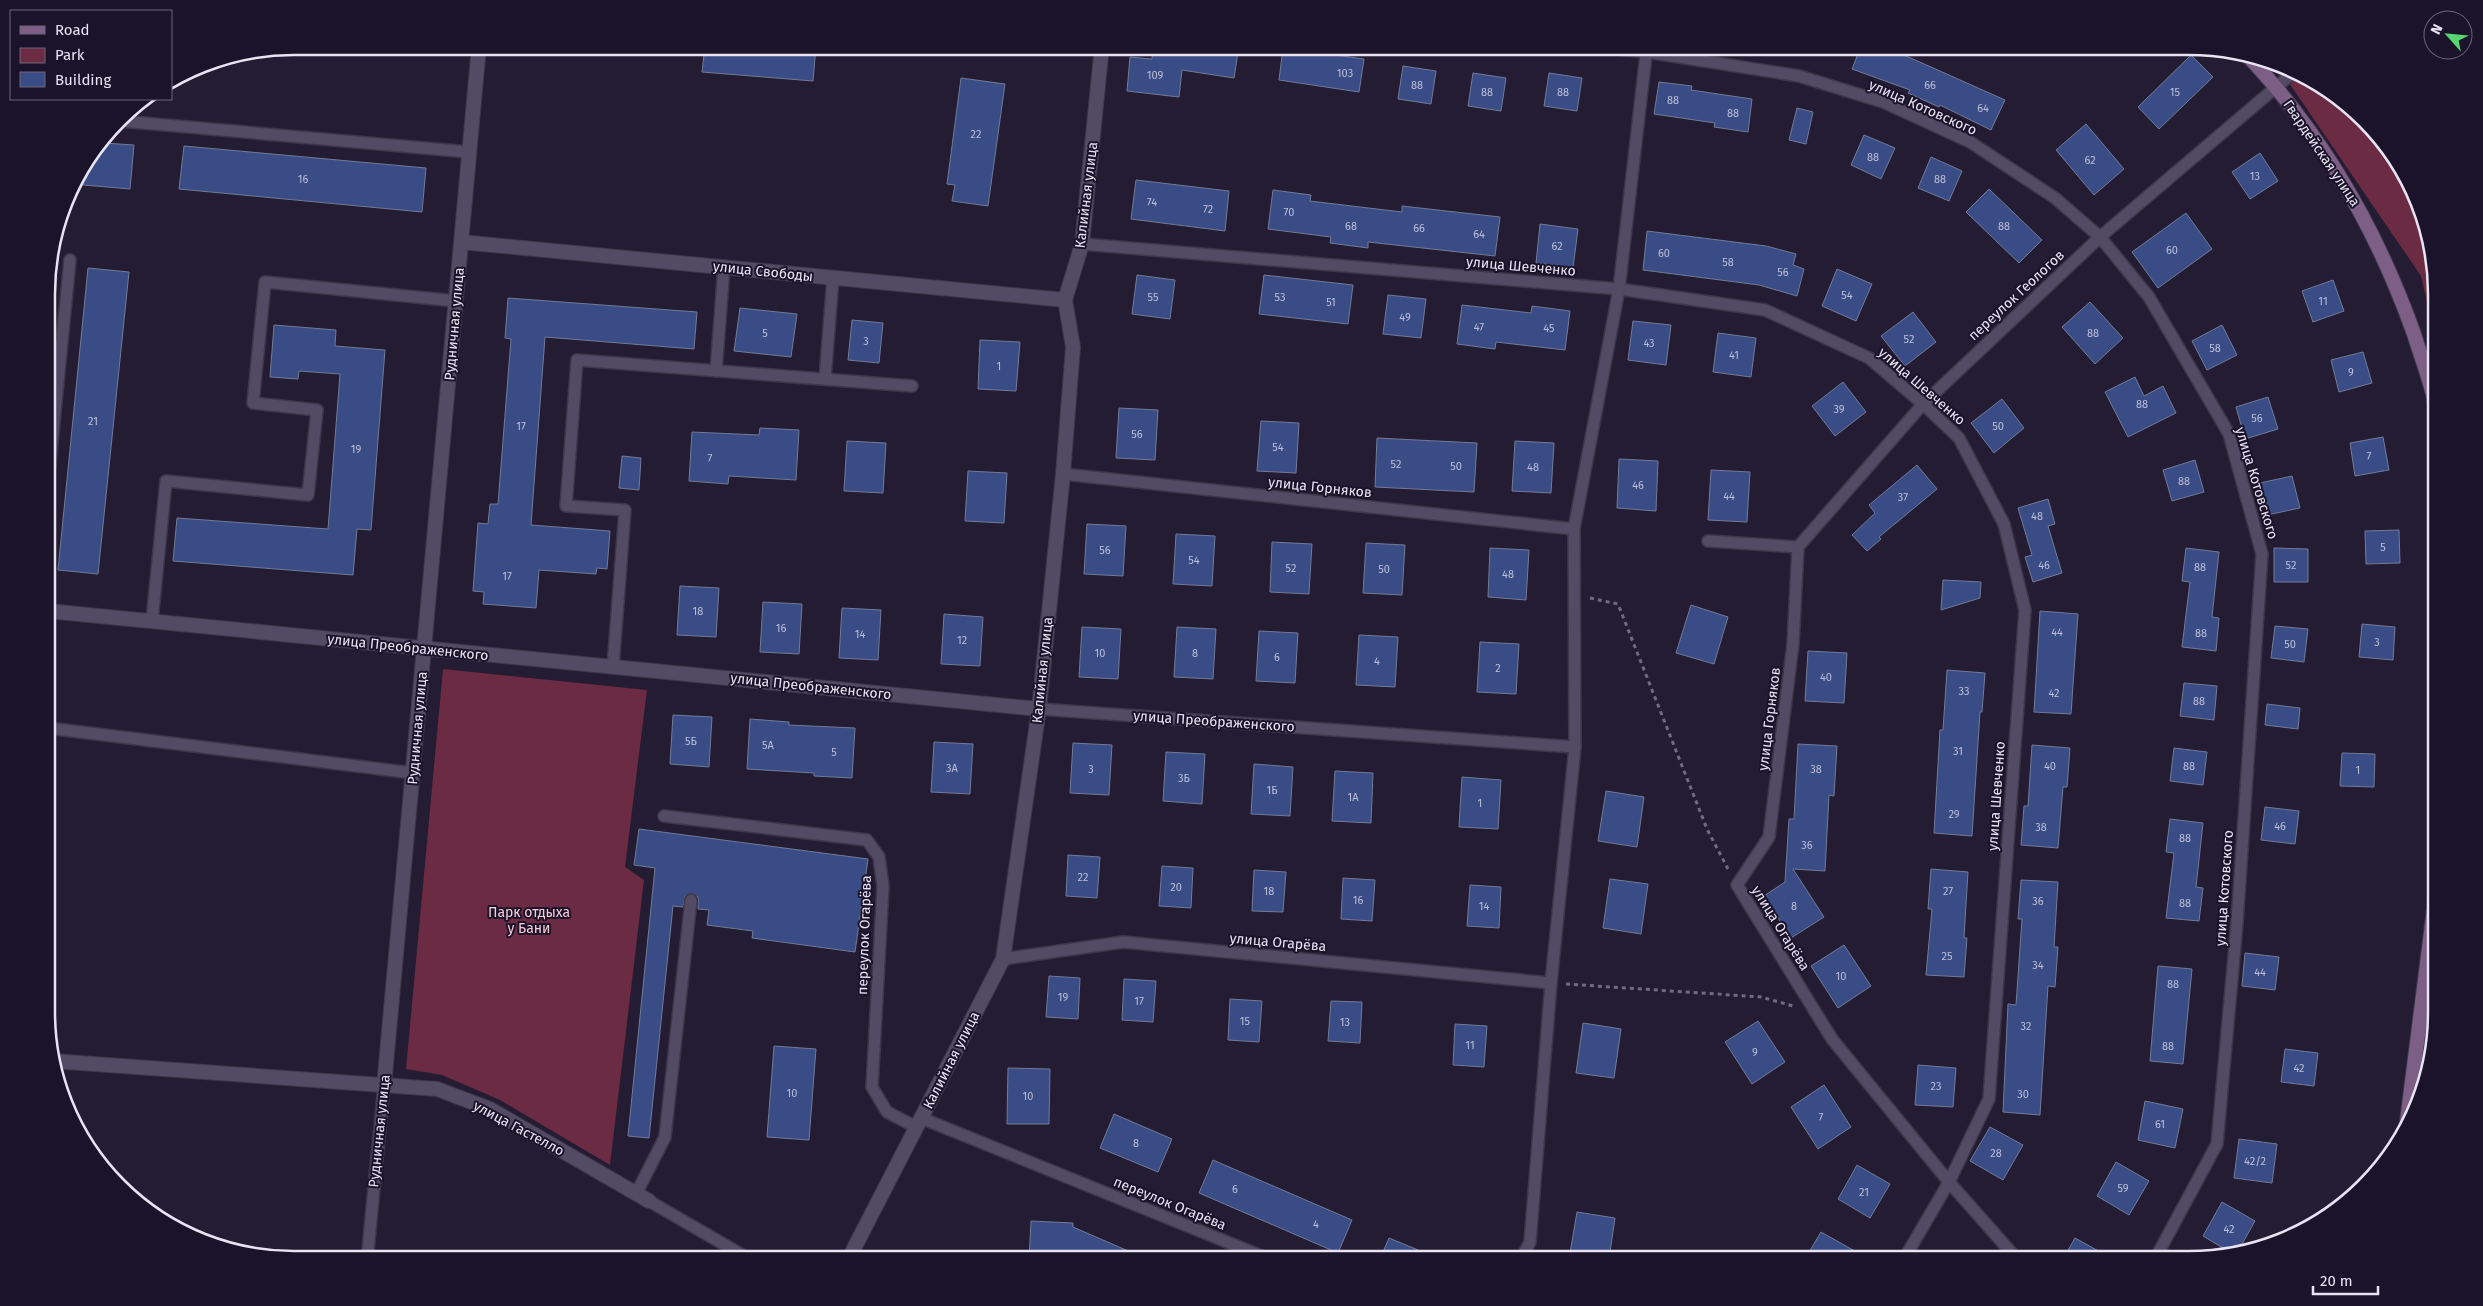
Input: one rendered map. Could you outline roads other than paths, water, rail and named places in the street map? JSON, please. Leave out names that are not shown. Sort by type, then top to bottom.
[{"type":"main road","name":"Гвардейская улица","points":[[2256,65],[2277,87],[2326,153],[2364,215],[2398,288],[2428,374]]},
{"type":"main road","points":[[2409,1105],[2428,957]]},
{"type":"street","name":"Рудничная улица","points":[[384,1086],[478,55]]},
{"type":"street","name":"Калийная улица","points":[[853,1251],[1002,959],[1039,709],[1063,474],[1073,347],[1065,300],[1082,244],[1101,55]]},
{"type":"street","name":"улица Свободы","points":[[461,242],[1065,300]]},
{"type":"street","name":"улица Преображенского","points":[[55,612],[1039,709]]},
{"type":"street","name":"улица Гастелло","points":[[61,1062],[437,1089],[490,1109],[649,1201]]},
{"type":"lane","points":[[1525,1251],[1530,1242],[1551,983],[1575,747],[1574,529],[1619,290],[1646,55]]},
{"type":"lane","name":"улица Котовского","points":[[1681,55],[1799,76],[1883,102],[1970,142],[2055,198],[2100,237],[2149,296],[2229,434],[2262,554],[2237,923],[2217,1144],[2159,1251]]},
{"type":"lane","name":"переулок Геологов","points":[[1798,547],[1924,404],[2100,237],[2288,77]]},
{"type":"lane","points":[[127,123],[469,152]]},
{"type":"lane","name":"улица Шевченко","points":[[1082,244],[1619,290],[1765,310],[1869,358],[1924,404],[1959,438],[2004,524],[2025,610],[1989,1099],[1949,1182],[1909,1251]]},
{"type":"lane","points":[[55,412],[70,260]]},
{"type":"lane","points":[[716,370],[724,267]]},
{"type":"lane","points":[[825,379],[833,278]]},
{"type":"lane","points":[[152,621],[166,481],[308,495],[317,410],[253,403],[265,282],[456,301]]},
{"type":"lane","points":[[613,667],[625,510],[566,506],[577,360],[912,386]]},
{"type":"lane","name":"улица Горняков","points":[[1063,474],[1574,529]]},
{"type":"lane","points":[[1708,541],[1798,547]]},
{"type":"lane","name":"улица Горняков","points":[[1737,885],[1769,837],[1793,644],[1798,547]]},
{"type":"lane","name":"улица Преображенского","points":[[1039,709],[1575,747]]},
{"type":"lane","points":[[55,729],[413,773]]},
{"type":"lane","name":"переулок Огарёва","points":[[664,816],[868,840],[879,857],[883,886],[872,1087],[887,1112],[919,1122],[1246,1251]]},
{"type":"lane","name":"улица Огарёва","points":[[1737,885],[1832,1039],[1949,1182],[2010,1251]]},
{"type":"lane","points":[[636,1194],[665,1137],[691,900]]},
{"type":"lane","name":"улица Огарёва","points":[[1002,959],[1123,942],[1551,983]]},
{"type":"lane","name":"Рудничная улица","points":[[368,1251],[384,1086]]},
{"type":"lane","name":"улица Гастелло","points":[[649,1201],[735,1251]]},
{"type":"park label","name":"Парк отдыха у Бани","points":[[529,920]]}]
